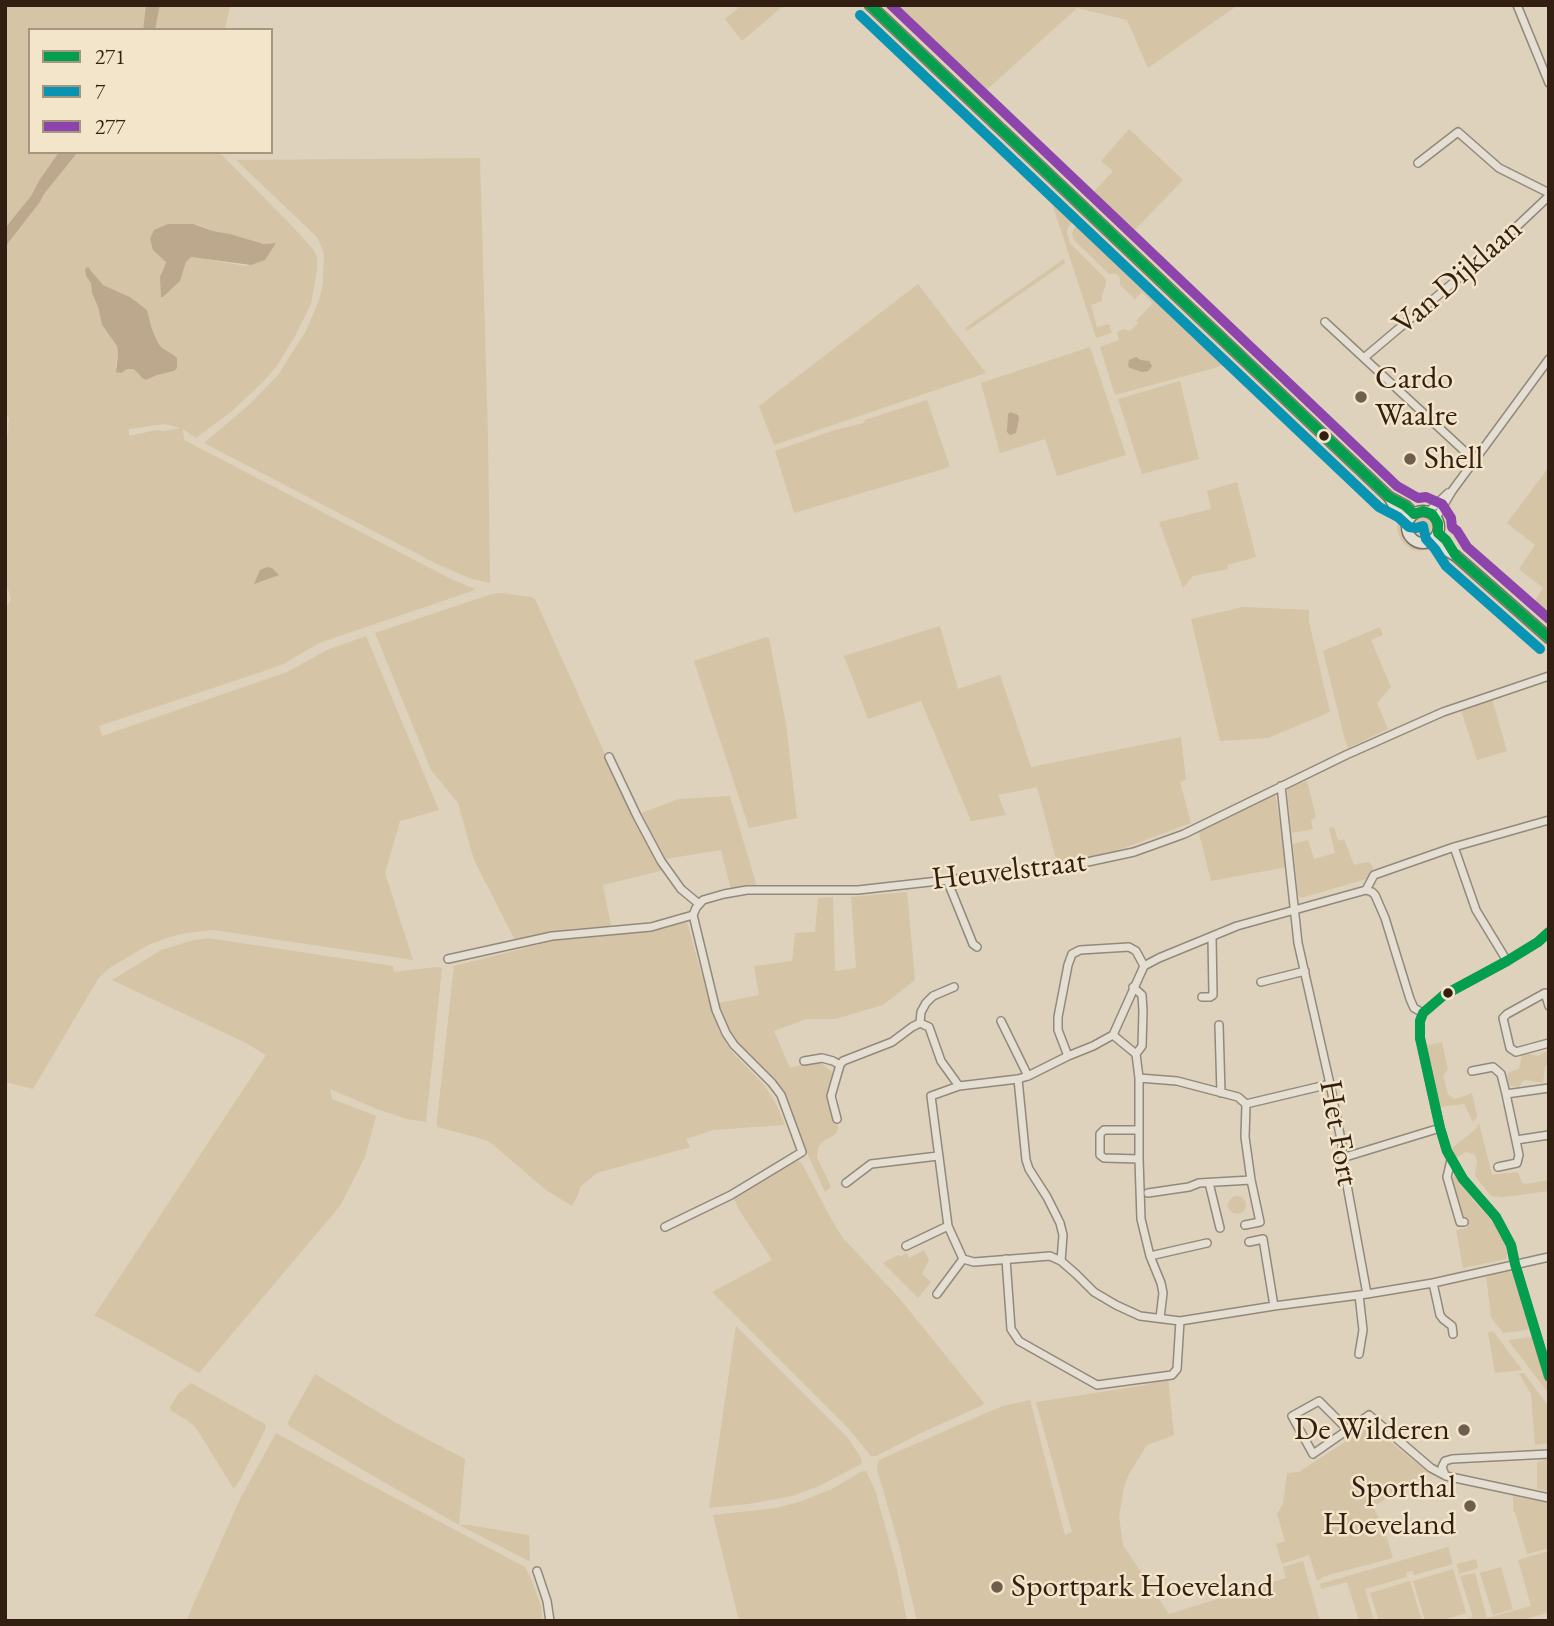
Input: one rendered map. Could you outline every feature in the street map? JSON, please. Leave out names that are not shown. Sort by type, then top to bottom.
[{"type":"main road","points":[[870,5],[1389,497],[1406,506],[1411,518],[1408,533],[1415,541],[1434,537],[1446,540],[1455,556],[1549,638]]},
{"type":"main road","points":[[1411,518],[1423,511],[1432,515],[1439,528],[1434,537]]},
{"type":"street","points":[[1517,5],[1549,83]]},
{"type":"street","points":[[1418,163],[1458,132],[1499,168],[1549,194]]},
{"type":"street","name":"Van Dijklaan","points":[[1365,357],[1493,249],[1549,194]]},
{"type":"street","name":"Van Dijklaan","points":[[1325,322],[1474,460]]},
{"type":"street","points":[[1432,515],[1549,359]]},
{"type":"street","name":"Heuvelstraat","points":[[699,904],[724,894],[747,890],[858,890],[1064,867],[1134,852],[1184,834],[1346,755],[1443,712],[1549,676]]},
{"type":"street","points":[[609,757],[661,861],[681,890],[699,904],[693,915],[716,1010],[734,1045],[781,1095],[802,1152],[731,1195],[664,1227]]},
{"type":"street","name":"Het Fort","points":[[1281,786],[1298,943],[1342,1144],[1363,1295],[1363,1330],[1359,1354]]},
{"type":"street","points":[[1366,890],[1374,875],[1454,846],[1549,820]]},
{"type":"street","points":[[1454,846],[1476,910],[1507,961]]},
{"type":"street","points":[[947,880],[973,944],[977,947]]},
{"type":"street","points":[[963,1259],[948,1226],[931,1097],[959,1086],[1028,1076],[1114,1034],[1144,966],[1237,926],[1366,890],[1375,895],[1385,918],[1410,999],[1415,1008],[1423,1013]]},
{"type":"street","points":[[447,959],[552,936],[651,927],[693,915]]},
{"type":"street","points":[[1549,932],[1507,961],[1444,995],[1423,1013],[1420,1021],[1420,1038],[1440,1128],[1451,1160],[1463,1179],[1496,1217],[1511,1245],[1549,1377]]},
{"type":"street","points":[[1202,998],[1210,998],[1213,995],[1212,937]]},
{"type":"street","points":[[1068,1056],[1058,1030],[1058,1017],[1072,954],[1080,950],[1129,947],[1136,951],[1144,966]]},
{"type":"street","points":[[1261,982],[1305,971]]},
{"type":"street","points":[[920,1023],[921,1012],[926,1003],[933,996],[954,987]]},
{"type":"street","points":[[1133,987],[1142,995],[1143,1011],[1142,1046],[1136,1054]]},
{"type":"street","points":[[1549,1006],[1545,993],[1503,1018],[1510,1048],[1516,1052],[1549,1043]]},
{"type":"street","points":[[1001,1021],[1028,1076]]},
{"type":"street","points":[[837,1119],[831,1096],[843,1061],[892,1042],[920,1023]]},
{"type":"street","points":[[920,1023],[929,1027],[942,1061],[959,1086]]},
{"type":"street","points":[[1219,1025],[1221,1093]]},
{"type":"street","points":[[1114,1034],[1136,1054],[1139,1077],[1142,1219],[1150,1256],[1163,1293],[1160,1318]]},
{"type":"street","points":[[804,1060],[822,1058],[840,1065]]},
{"type":"street","points":[[1472,1071],[1493,1067],[1501,1074],[1519,1156],[1517,1163],[1499,1167]]},
{"type":"street","points":[[1139,1077],[1177,1081],[1238,1097],[1246,1104]]},
{"type":"street","points":[[1018,1079],[1028,1169],[1060,1223],[1063,1235],[1061,1261]]},
{"type":"street","points":[[1246,1104],[1330,1084]]},
{"type":"street","points":[[1506,1094],[1549,1088]]},
{"type":"street","points":[[1245,1225],[1260,1222],[1245,1137],[1246,1104]]},
{"type":"street","points":[[1342,1158],[1440,1128]]},
{"type":"street","points":[[1139,1130],[1104,1130],[1100,1134],[1100,1155],[1104,1158],[1139,1159]]},
{"type":"street","points":[[1516,1140],[1549,1135]]},
{"type":"street","points":[[846,1183],[871,1164],[938,1156]]},
{"type":"street","points":[[1451,1160],[1447,1177],[1460,1222],[1464,1222]]},
{"type":"street","points":[[1148,1193],[1199,1183],[1251,1180]]},
{"type":"street","points":[[1209,1183],[1220,1228]]},
{"type":"street","points":[[906,1246],[948,1226]]},
{"type":"street","points":[[1249,1242],[1263,1240],[1274,1306]]},
{"type":"street","points":[[1150,1256],[1207,1243]]},
{"type":"street","points":[[963,1259],[974,1262],[1050,1256],[1076,1273],[1094,1292],[1116,1305],[1140,1316],[1180,1321],[1433,1283],[1549,1256]]},
{"type":"street","points":[[937,1294],[963,1259]]},
{"type":"street","points":[[1006,1259],[1011,1329],[1018,1340],[1097,1385],[1172,1375],[1177,1369],[1180,1321]]},
{"type":"street","points":[[1433,1283],[1440,1315],[1452,1326],[1453,1334]]},
{"type":"street","points":[[1348,1430],[1319,1401],[1292,1416],[1313,1454],[1348,1430],[1369,1415],[1431,1468],[1446,1476],[1549,1498]]},
{"type":"street","points":[[1446,1476],[1442,1467],[1445,1461],[1452,1459],[1549,1454]]},
{"type":"street","points":[[537,1571],[547,1601],[550,1621]]},
{"type":"shaded area","points":[[5,5],[146,5],[143,28],[28,28],[28,154],[58,154],[31,196],[5,228]]},
{"type":"shaded area","points":[[146,5],[160,5],[155,28],[143,28]]},
{"type":"shaded area","points":[[160,5],[230,5],[225,28],[155,28]]},
{"type":"shaded area","points":[[742,5],[784,5],[742,41],[725,19]]},
{"type":"shaded area","points":[[888,5],[1238,5],[1148,68],[1127,20],[1077,8],[981,95]]},
{"type":"shaded area","points":[[1129,129],[1183,180],[1129,236],[1089,197],[1113,171],[1101,161]]},
{"type":"shaded area","points":[[58,154],[76,154],[5,247],[5,228],[31,196]]},
{"type":"shaded area","points":[[76,154],[221,154],[313,249],[317,257],[317,270],[311,304],[276,367],[232,411],[196,438],[183,429],[184,440],[475,589],[319,643],[267,670],[99,726],[102,736],[287,672],[327,650],[366,636],[439,810],[400,821],[385,873],[413,960],[213,930],[170,937],[148,945],[108,969],[98,979],[33,1089],[5,1082],[5,610],[11,599],[5,587],[5,443],[9,419],[5,412],[5,247]],"holes":[[[180,224],[201,226],[264,244],[275,243],[247,266],[191,257],[186,261],[180,281],[163,297],[161,273],[166,262],[157,254]],[[91,269],[103,285],[130,297],[147,310],[158,343],[172,354],[174,371],[146,380],[133,369],[115,368],[117,346],[102,325],[92,293]],[[164,424],[181,428],[129,436],[129,429]]]},
{"type":"shaded area","points":[[480,158],[490,583],[469,578],[437,564],[204,443],[250,404],[278,375],[306,331],[323,284],[324,253],[317,237],[236,160]]},
{"type":"shaded area","points":[[1051,192],[1077,217],[1068,227],[1070,243],[1106,279],[1102,301],[1091,305],[1097,327],[1109,324],[1112,333],[1096,338],[1051,200]]},
{"type":"shaded area","points":[[1082,221],[1171,308],[1168,312],[1176,320],[1179,319],[1225,363],[1115,395],[1100,347],[1119,340],[1117,332],[1124,329],[1130,331],[1153,303],[1142,292],[1135,299],[1120,285],[1117,274],[1109,274],[1074,240],[1074,228]]},
{"type":"shaded area","points":[[168,224],[193,224],[264,244],[276,243],[265,260],[251,265],[191,257],[186,262],[180,281],[161,297],[160,277],[166,262],[153,250],[150,239],[154,230]]},
{"type":"shaded area","points":[[1064,259],[1065,263],[967,331],[965,328]]},
{"type":"shaded area","points":[[88,267],[103,285],[130,297],[147,310],[158,343],[177,358],[177,368],[174,371],[146,380],[133,369],[116,372],[117,346],[102,325],[91,283],[86,276],[85,269]]},
{"type":"shaded area","points":[[918,284],[986,373],[774,445],[759,406]]},
{"type":"shaded area","points":[[1090,347],[1126,455],[1057,476],[1045,439],[1000,453],[981,383]]},
{"type":"shaded area","points":[[1136,357],[1149,361],[1151,368],[1142,372],[1130,368],[1129,360]]},
{"type":"shaded area","points":[[1180,381],[1199,459],[1142,474],[1118,399]]},
{"type":"shaded area","points":[[927,400],[950,467],[794,513],[775,451]]},
{"type":"shaded area","points":[[1010,412],[1018,415],[1019,419],[1016,433],[1010,435],[1007,432]]},
{"type":"shaded area","points":[[1549,467],[1549,623],[1531,607],[1543,588],[1519,569],[1535,545],[1507,523]]},
{"type":"shaded area","points":[[1237,482],[1256,557],[1227,565],[1228,569],[1193,576],[1183,588],[1159,522],[1211,509],[1207,491]]},
{"type":"shaded area","points":[[1399,516],[1403,519],[1405,537],[1433,549],[1413,550],[1405,545],[1397,530]]},
{"type":"shaded area","points":[[1423,517],[1429,520],[1432,526],[1429,532],[1423,535],[1417,532],[1414,526],[1417,520]]},
{"type":"shaded area","points":[[267,567],[279,575],[254,584],[260,570]]},
{"type":"shaded area","points":[[500,593],[535,599],[618,783],[664,870],[603,885],[611,926],[569,929],[515,940],[474,860],[458,803],[431,770],[375,633]]},
{"type":"shaded area","points":[[1243,607],[1309,610],[1309,622],[1330,712],[1268,738],[1220,741],[1191,619]]},
{"type":"shaded area","points":[[940,626],[958,689],[1000,675],[1031,767],[1181,737],[1186,780],[1180,782],[1191,823],[1108,854],[1057,863],[1037,787],[998,795],[1006,815],[971,821],[921,701],[868,719],[844,656]]},
{"type":"shaded area","points":[[1380,627],[1383,635],[1371,640],[1391,687],[1377,703],[1388,729],[1348,748],[1323,651]]},
{"type":"shaded area","points":[[769,638],[786,724],[797,818],[749,828],[694,661]]},
{"type":"shaded area","points":[[1492,699],[1507,751],[1477,760],[1461,710]]},
{"type":"shaded area","points":[[1307,781],[1316,817],[1311,820],[1313,829],[1292,833],[1288,787]]},
{"type":"shaded area","points":[[1275,793],[1287,867],[1211,881],[1198,829]]},
{"type":"shaded area","points":[[730,796],[757,887],[731,889],[721,850],[665,859],[641,813],[679,799]]},
{"type":"shaded area","points":[[1334,827],[1338,841],[1344,839],[1354,865],[1371,863],[1373,869],[1366,879],[1301,898],[1298,895],[1293,844],[1308,840],[1314,859],[1335,853],[1329,828]]},
{"type":"shaded area","points":[[907,892],[915,980],[883,1005],[835,1019],[806,1019],[774,1031],[790,1068],[820,1062],[832,1072],[828,1095],[838,1128],[836,1134],[822,1142],[817,1157],[831,1187],[825,1192],[803,1144],[789,1103],[760,1066],[738,1045],[727,1029],[719,1003],[759,995],[754,966],[792,961],[795,933],[815,932],[818,898],[833,897],[835,971],[856,968],[851,897]]},
{"type":"shaded area","points":[[687,922],[719,1031],[732,1052],[765,1086],[785,1125],[713,1130],[686,1139],[690,1147],[597,1173],[580,1187],[572,1206],[546,1190],[490,1142],[437,1127],[454,966],[565,938],[647,930]]},
{"type":"shaded area","points":[[208,938],[393,966],[394,972],[442,968],[426,1122],[377,1109],[330,1089],[332,1099],[376,1116],[365,1157],[340,1206],[199,1373],[94,1316],[266,1055],[112,980],[161,950]]},
{"type":"shaded area","points":[[1442,1042],[1448,1070],[1443,1075],[1448,1094],[1454,1099],[1472,1093],[1477,1115],[1473,1122],[1464,1104],[1440,1107],[1426,1046]]},
{"type":"shaded area","points":[[1549,1050],[1549,1064],[1545,1066],[1543,1083],[1525,1080],[1519,1087],[1509,1086],[1508,1073],[1519,1069],[1522,1055],[1525,1053],[1538,1056]]},
{"type":"shaded area","points":[[1479,1123],[1492,1175],[1518,1172],[1522,1183],[1527,1184],[1549,1180],[1549,1191],[1504,1197],[1491,1196],[1475,1176],[1477,1160],[1474,1154],[1466,1152],[1456,1158],[1452,1148],[1476,1129]]},
{"type":"shaded area","points":[[795,1160],[801,1162],[844,1239],[900,1299],[983,1405],[871,1456],[848,1428],[712,1292],[772,1260],[734,1198]]},
{"type":"shaded area","points":[[1455,1175],[1495,1224],[1506,1246],[1507,1259],[1463,1268],[1456,1230],[1467,1228],[1468,1222],[1461,1216],[1452,1182]]},
{"type":"shaded area","points":[[1233,1196],[1241,1196],[1246,1205],[1244,1212],[1233,1214],[1228,1209],[1228,1201]]},
{"type":"shaded area","points":[[924,1250],[929,1260],[922,1274],[931,1282],[918,1298],[883,1263],[906,1253],[909,1258]]},
{"type":"shaded area","points":[[1511,1269],[1529,1328],[1503,1333],[1491,1317],[1486,1275]]},
{"type":"shaded area","points":[[736,1326],[848,1438],[860,1456],[861,1464],[819,1486],[792,1496],[709,1508]]},
{"type":"shaded area","points":[[1493,1331],[1522,1370],[1495,1373],[1488,1332]]},
{"type":"shaded area","points":[[1532,1337],[1549,1390],[1549,1394],[1508,1340]]},
{"type":"shaded area","points":[[1524,1373],[1549,1407],[1549,1443],[1535,1445],[1531,1394],[1519,1374]]},
{"type":"shaded area","points":[[315,1374],[396,1423],[465,1459],[459,1525],[289,1426],[288,1422]]},
{"type":"shaded area","points":[[1168,1379],[1174,1435],[1147,1445],[1129,1474],[1119,1517],[1123,1545],[1169,1614],[1286,1578],[1283,1567],[1303,1561],[1320,1621],[917,1621],[877,1469],[879,1460],[1003,1406],[1030,1400],[1065,1535],[1072,1532],[1036,1402]]},
{"type":"shaded area","points":[[191,1383],[265,1424],[266,1428],[234,1489],[196,1428],[171,1411],[170,1407],[178,1394]]},
{"type":"shaded area","points":[[1371,1425],[1428,1471],[1373,1507],[1383,1526],[1393,1558],[1325,1576],[1317,1581],[1309,1555],[1282,1564],[1276,1544],[1285,1541],[1277,1514],[1283,1504],[1287,1473],[1299,1472]]},
{"type":"shaded area","points":[[276,1433],[525,1567],[541,1606],[542,1621],[186,1621],[240,1499]]},
{"type":"shaded area","points":[[1549,1459],[1549,1491],[1537,1489],[1537,1462]]},
{"type":"shaded area","points":[[866,1471],[875,1490],[897,1569],[907,1621],[739,1621],[713,1515],[776,1508],[799,1502]]},
{"type":"shaded area","points":[[1513,1496],[1549,1503],[1549,1548],[1527,1554],[1513,1511]]},
{"type":"shaded area","points":[[459,1525],[529,1535],[530,1559],[529,1561]]},
{"type":"shaded area","points":[[1448,1547],[1453,1564],[1414,1575],[1412,1571],[1406,1573],[1407,1577],[1365,1589],[1374,1621],[1359,1621],[1347,1582],[1321,1589],[1320,1584]]},
{"type":"shaded area","points":[[1549,1551],[1549,1612],[1520,1621],[1460,1621],[1473,1617],[1460,1576],[1475,1573],[1487,1618],[1531,1606],[1518,1560]]},
{"type":"shaded area","points":[[1476,1559],[1478,1568],[1459,1574],[1457,1564]]},
{"type":"shaded area","points":[[1501,1567],[1513,1609],[1493,1615],[1480,1573]]},
{"type":"shaded area","points":[[1453,1569],[1466,1613],[1440,1621],[1425,1621],[1413,1581]]},
{"type":"shaded area","points":[[1410,1581],[1422,1621],[1379,1621],[1370,1593]]},
{"type":"transit line","name":"271","points":[[870,5],[1389,497],[1406,506],[1414,514],[1423,511],[1432,514],[1438,523],[1438,533],[1456,556],[1549,638]]},
{"type":"transit line","name":"277","points":[[891,5],[1397,486],[1418,498],[1426,497],[1442,504],[1451,518],[1452,527],[1467,547],[1549,619]]},
{"type":"transit line","name":"7","points":[[860,15],[1379,507],[1398,517],[1409,527],[1423,526],[1426,539],[1446,566],[1540,649]]},
{"type":"transit line","name":"271","points":[[1549,932],[1507,961],[1444,995],[1423,1013],[1420,1021],[1420,1038],[1447,1151],[1463,1179],[1496,1217],[1511,1245],[1549,1376]]},
{"type":"place","name":"Cardo Waalre","points":[[1361,397]]},
{"type":"place","name":"Shell","points":[[1410,459]]},
{"type":"place","name":"De Wilderen","points":[[1464,1430]]},
{"type":"place","name":"Sporthal Hoeveland","points":[[1470,1506]]},
{"type":"place","name":"Sportpark Hoeveland","points":[[997,1587]]}]
